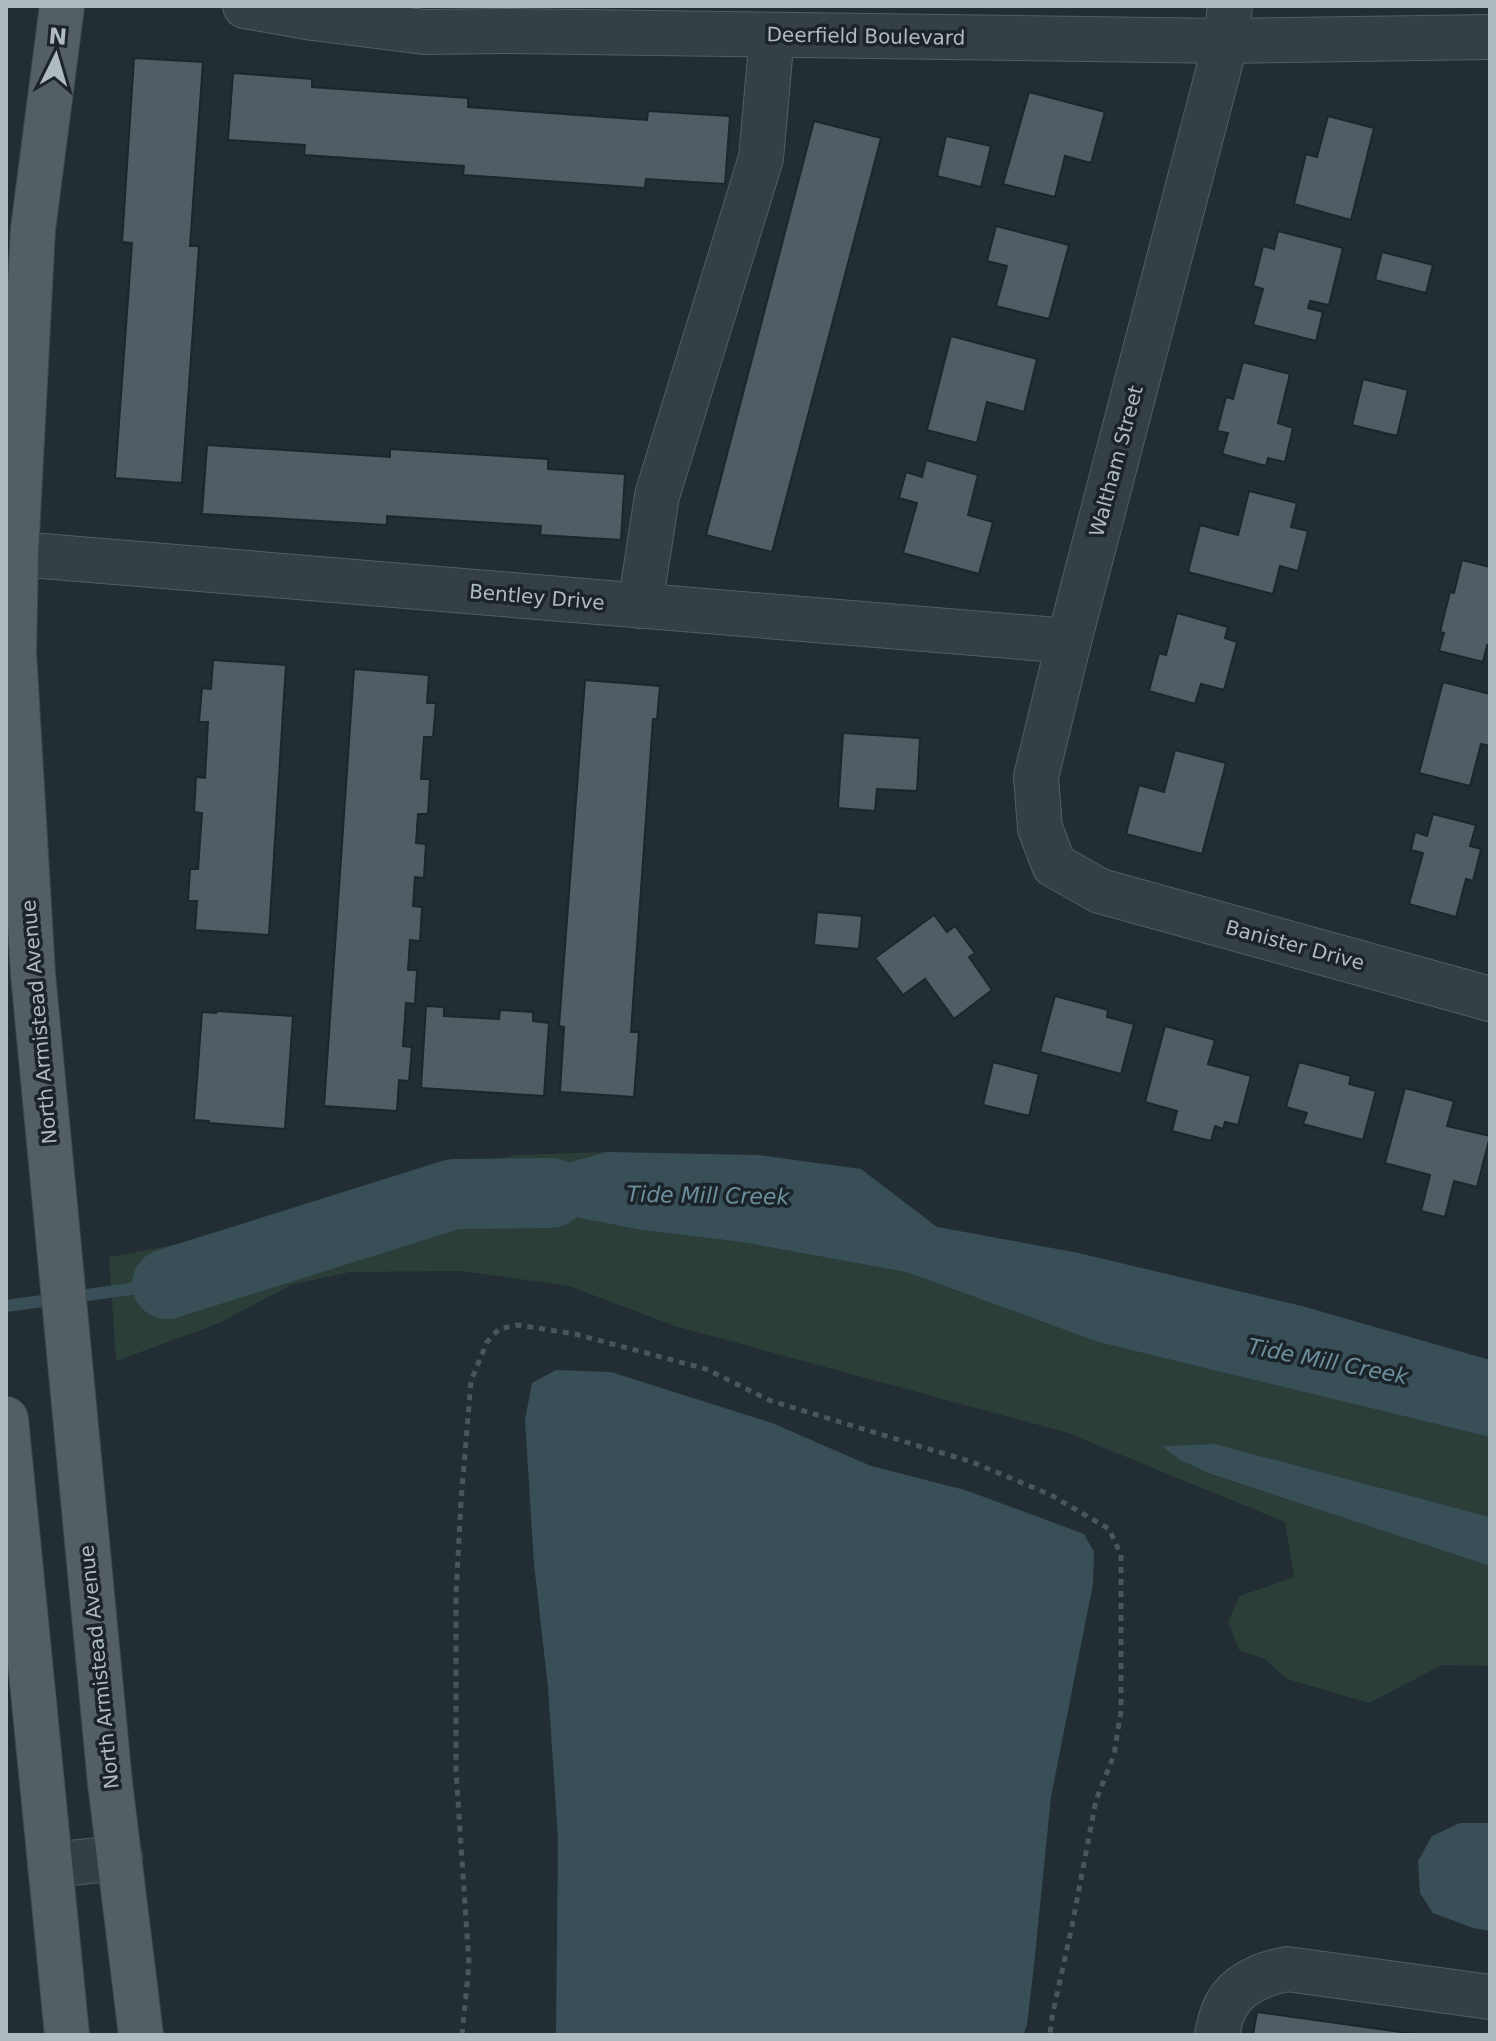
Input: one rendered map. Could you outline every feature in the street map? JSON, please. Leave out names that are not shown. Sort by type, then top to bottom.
[{"type":"main road","name":"North Armistead Avenue","points":[[62,6],[33,229],[11,554],[10,652],[33,974],[109,1768],[141,2035]]},
{"type":"main road","points":[[6,1419],[67,2035]]},
{"type":"street","name":"Deerfield Boulevard","points":[[245,6],[424,32],[772,35],[1228,23],[1490,37]]},
{"type":"street","name":"Waltham Street","points":[[1100,891],[1054,865],[1040,828],[1036,777],[1228,23]]},
{"type":"street","points":[[640,606],[657,496],[761,158],[772,35]]},
{"type":"street","name":"Bentley Drive","points":[[11,554],[1069,641]]},
{"type":"street","name":"Banister Drive","points":[[1100,891],[1490,999]]},
{"type":"street","points":[[50,1865],[120,1858]]},
{"type":"street","points":[[1217,2035],[1224,2010],[1234,1993],[1268,1973],[1287,1969],[1490,1997]]},
{"type":"path","points":[[462,2035],[469,1964],[456,1771],[456,1595],[461,1501],[471,1381],[487,1342],[499,1329],[518,1325],[575,1334],[706,1369],[771,1401],[972,1462],[1051,1495],[1109,1529],[1121,1555],[1121,1711],[1114,1755],[1096,1800],[1050,2035]]},
{"type":"green space","points":[[607,1152],[456,1194],[642,1230],[742,1242],[906,1272],[1098,1342],[1490,1437],[1490,1517],[1215,1444],[1164,1446],[1180,1460],[1211,1474],[1490,1566],[1490,1666],[1442,1665],[1369,1703],[1287,1679],[1265,1659],[1239,1650],[1228,1621],[1240,1596],[1294,1577],[1285,1522],[1068,1433],[675,1326],[569,1286],[461,1271],[350,1272],[293,1284],[217,1324],[116,1361],[109,1257],[233,1234],[393,1183],[516,1155]]},
{"type":"water","points":[[607,1152],[758,1155],[861,1169],[937,1227],[1074,1252],[1302,1306],[1490,1360],[1490,1437],[1098,1342],[906,1272],[742,1242],[642,1230],[454,1194]]},
{"type":"water","points":[[556,1370],[611,1372],[772,1423],[871,1466],[965,1490],[1084,1534],[1094,1552],[1093,1584],[1051,1797],[1027,2025],[1023,2035],[556,2035],[558,1838],[525,1420],[532,1383]]},
{"type":"water","points":[[1215,1444],[1490,1517],[1490,1566],[1211,1474],[1180,1460],[1162,1446]]},
{"type":"water","points":[[1460,1823],[1490,1823],[1490,1931],[1433,1913],[1420,1893],[1418,1861],[1432,1836]]},
{"type":"building","points":[[134,58],[203,62],[190,246],[199,246],[182,483],[115,478],[132,243],[122,242]]},
{"type":"building","points":[[233,73],[312,79],[312,87],[468,98],[468,107],[647,120],[648,111],[730,116],[725,184],[646,179],[645,188],[463,175],[464,166],[304,155],[305,145],[228,140]]},
{"type":"building","points":[[1029,92],[1105,112],[1091,163],[1065,156],[1055,197],[1003,184]]},
{"type":"building","points":[[1328,116],[1374,128],[1351,220],[1294,204],[1306,154],[1317,157]]},
{"type":"building","points":[[814,121],[881,138],[772,552],[706,535]]},
{"type":"building","points":[[946,136],[991,146],[981,187],[937,176]]},
{"type":"building","points":[[996,226],[1069,245],[1049,319],[996,306],[1007,266],[987,261]]},
{"type":"building","points":[[1278,231],[1343,248],[1329,305],[1310,301],[1308,308],[1323,312],[1316,341],[1253,325],[1263,289],[1253,286],[1263,246],[1274,249]]},
{"type":"building","points":[[1382,252],[1433,265],[1426,293],[1375,280]]},
{"type":"building","points":[[951,336],[1037,359],[1024,412],[987,402],[977,443],[927,430]]},
{"type":"building","points":[[1243,362],[1290,374],[1278,423],[1293,428],[1285,462],[1268,458],[1266,466],[1222,454],[1228,433],[1217,431],[1226,397],[1233,399]]},
{"type":"building","points":[[1363,379],[1408,390],[1397,436],[1352,425]]},
{"type":"building","points":[[207,445],[390,457],[390,449],[548,459],[548,469],[625,474],[621,540],[540,535],[541,526],[387,516],[387,525],[202,514]]},
{"type":"building","points":[[926,460],[978,475],[968,515],[993,522],[979,574],[903,553],[917,503],[899,498],[906,472],[922,477]]},
{"type":"building","points":[[1249,491],[1297,503],[1291,527],[1308,531],[1298,571],[1280,566],[1273,594],[1188,572],[1200,525],[1238,535]]},
{"type":"building","points":[[1462,560],[1490,567],[1490,646],[1487,645],[1483,662],[1439,651],[1444,633],[1440,632],[1450,592],[1454,593]]},
{"type":"building","points":[[1177,613],[1228,627],[1225,638],[1237,642],[1224,690],[1201,684],[1195,704],[1149,691],[1159,653],[1166,655]]},
{"type":"building","points":[[213,660],[286,665],[269,935],[195,930],[197,901],[188,901],[190,869],[198,869],[202,813],[194,812],[196,777],[205,778],[208,722],[199,722],[202,688],[211,689]]},
{"type":"building","points":[[354,669],[429,675],[427,703],[436,703],[433,737],[424,737],[421,779],[430,779],[428,814],[418,814],[416,843],[426,844],[424,878],[415,877],[413,906],[422,907],[420,941],[410,940],[408,970],[417,970],[415,1004],[406,1003],[403,1046],[412,1047],[409,1081],[399,1080],[397,1111],[324,1106]]},
{"type":"building","points":[[585,680],[660,686],[657,719],[653,719],[631,1032],[639,1032],[634,1097],[560,1092],[564,1027],[559,1026]]},
{"type":"building","points":[[1443,682],[1490,694],[1490,746],[1481,744],[1470,786],[1419,773]]},
{"type":"building","points":[[843,733],[920,738],[917,791],[877,789],[875,811],[838,808]]},
{"type":"building","points":[[1175,750],[1226,763],[1202,854],[1126,834],[1139,785],[1164,792]]},
{"type":"building","points":[[1433,814],[1476,825],[1470,846],[1481,849],[1473,881],[1466,879],[1456,917],[1409,904],[1423,853],[1411,850],[1415,832],[1427,836]]},
{"type":"building","points":[[817,912],[862,916],[859,949],[814,945]]},
{"type":"building","points":[[934,915],[947,932],[955,926],[975,953],[969,957],[992,990],[954,1019],[925,979],[903,995],[875,958]]},
{"type":"building","points":[[1055,996],[1108,1010],[1107,1017],[1134,1024],[1121,1074],[1040,1052]]},
{"type":"building","points":[[426,1006],[444,1007],[444,1016],[499,1019],[500,1010],[533,1012],[533,1021],[549,1023],[544,1096],[421,1088]]},
{"type":"building","points":[[202,1012],[293,1016],[285,1129],[194,1120]]},
{"type":"building","points":[[1165,1026],[1215,1040],[1208,1064],[1251,1076],[1238,1125],[1225,1122],[1223,1129],[1215,1126],[1211,1141],[1172,1131],[1177,1111],[1145,1102]]},
{"type":"building","points":[[993,1062],[1039,1074],[1029,1116],[983,1105]]},
{"type":"building","points":[[1299,1062],[1351,1076],[1349,1084],[1376,1091],[1363,1140],[1303,1124],[1307,1113],[1286,1107]]},
{"type":"building","points":[[1405,1088],[1454,1101],[1447,1126],[1490,1136],[1477,1187],[1454,1181],[1445,1217],[1421,1211],[1430,1175],[1385,1163]]},
{"type":"building","points":[[1257,2012],[1422,2035],[1253,2035]]},
{"type":"waterway","name":"Tide Mill Creek","points":[[167,1284],[454,1194],[551,1193]]},
{"type":"waterway","name":"Tide Mill Creek","points":[[6,1306],[167,1284]]}]
